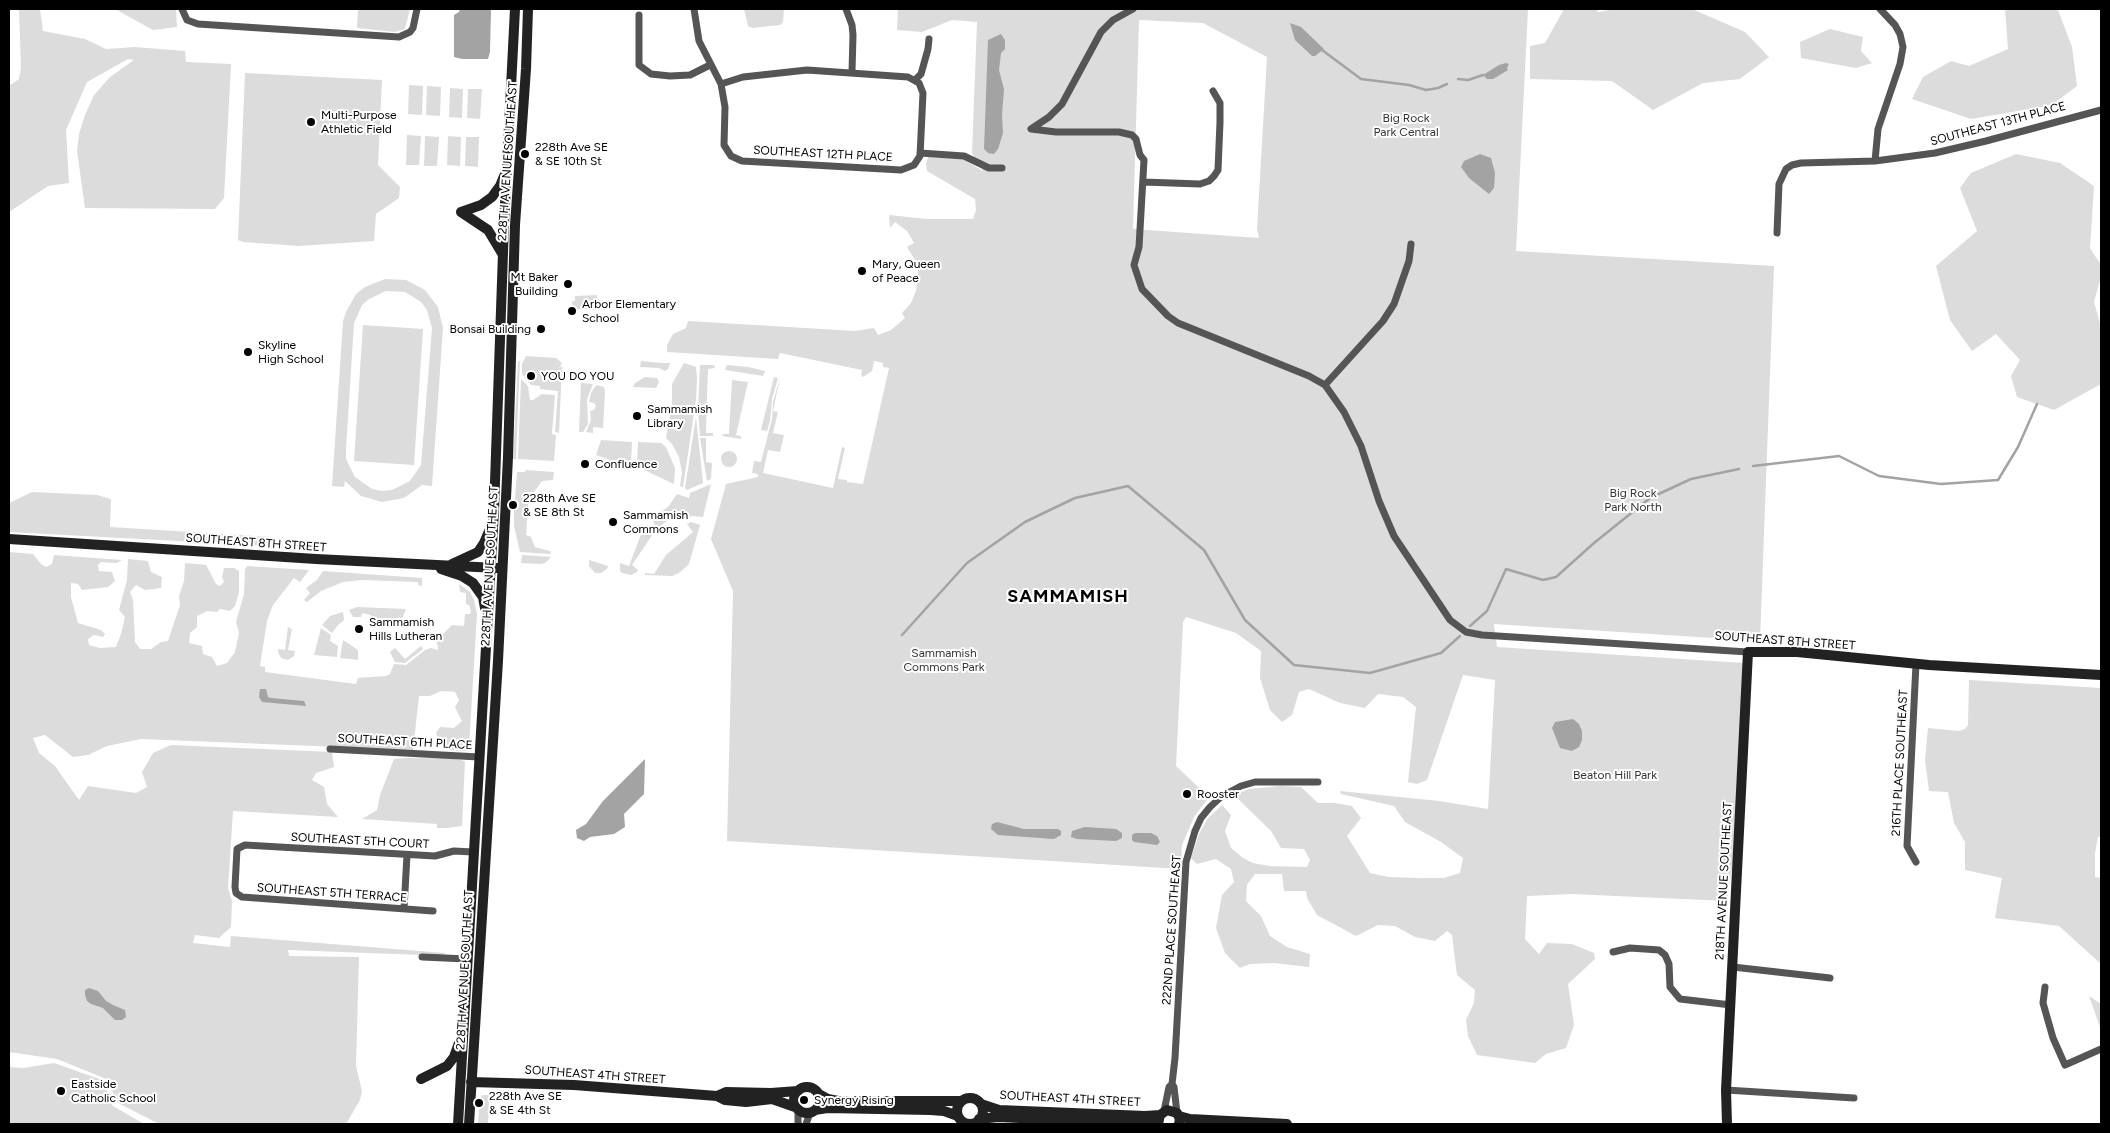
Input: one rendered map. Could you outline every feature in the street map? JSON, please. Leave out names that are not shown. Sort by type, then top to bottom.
[{"type":"main road","name":"228TH AVENUE SOUTHEAST","points":[[458,1124],[494,511],[503,255],[515,9]]},
{"type":"main road","points":[[514,46],[520,32],[521,9]]},
{"type":"main road","name":"228TH AVENUE SOUTHEAST","points":[[469,1124],[502,568],[516,220],[528,9]]},
{"type":"main road","points":[[503,255],[488,230],[461,212],[481,205],[492,198],[500,186],[508,166]]},
{"type":"main road","points":[[448,566],[473,555],[480,549],[488,536],[494,511]]},
{"type":"main road","name":"SOUTHEAST 8TH STREET","points":[[9,539],[502,568]]},
{"type":"main road","points":[[426,565],[457,574],[473,583],[482,597],[488,621]]},
{"type":"main road","name":"SOUTHEAST 8TH STREET","points":[[1748,652],[1797,652],[1916,664],[2101,675]]},
{"type":"main road","name":"218TH AVENUE SOUTHEAST","points":[[1727,1124],[1726,1090],[1748,652]]},
{"type":"main road","points":[[422,1080],[447,1066],[454,1057],[464,1012]]},
{"type":"main road","name":"SOUTHEAST 4TH STREET","points":[[471,1082],[574,1085],[718,1096],[725,1100],[746,1102],[772,1100],[796,1108]]},
{"type":"main road","points":[[807,1087],[812,1088],[819,1094],[828,1099],[838,1101],[962,1101],[969,1098],[977,1100],[983,1112],[975,1122],[967,1123],[944,1111],[827,1108],[812,1112],[796,1108],[794,1098],[798,1091],[807,1087]]},
{"type":"main road","name":"SOUTHEAST 4TH STREET","points":[[718,1096],[726,1092],[771,1093],[798,1091]]},
{"type":"main road","points":[[812,1112],[820,1102],[819,1094]]},
{"type":"main road","points":[[960,1120],[957,1108],[962,1101]]},
{"type":"main road","name":"SOUTHEAST 4TH STREET","points":[[980,1104],[999,1110],[1160,1117],[1170,1110],[1178,1118]]},
{"type":"main road","name":"218TH AVENUE SOUTHEAST","points":[[1722,1124],[1723,1114],[1726,1111]]},
{"type":"main road","name":"SOUTHEAST 4TH STREET","points":[[975,1122],[998,1117],[1151,1124]]},
{"type":"main road","points":[[1178,1118],[1287,1124]]},
{"type":"street","points":[[182,9],[187,20],[198,24],[399,37],[410,32],[416,22],[417,9]]},
{"type":"street","points":[[694,9],[699,41],[721,84],[743,77],[789,71],[852,72],[902,76],[917,81],[924,97],[920,153],[964,156],[989,168],[1002,168]]},
{"type":"street","points":[[846,9],[852,24],[852,72]]},
{"type":"street","points":[[1133,9],[1113,20],[1101,32],[1062,104],[1049,117],[1031,129],[1056,132],[1120,132],[1132,135],[1138,142],[1140,155],[1144,160],[1139,247],[1134,264],[1146,296],[1168,316],[1178,322],[1309,376],[1325,385],[1383,321],[1394,304],[1409,261],[1411,244]]},
{"type":"street","points":[[1874,162],[1878,129],[1900,64],[1903,47],[1900,34],[1895,25],[1880,9]]},
{"type":"street","points":[[639,15],[639,65],[651,74],[670,76],[690,74],[710,65]]},
{"type":"street","points":[[917,81],[921,74],[928,49],[928,39]]},
{"type":"street","name":"SOUTHEAST 12TH PLACE","points":[[721,84],[725,107],[724,145],[730,156],[742,161],[901,170],[914,165],[920,153]]},
{"type":"street","points":[[1143,182],[1200,184],[1212,179],[1218,170],[1220,122],[1220,103],[1212,91]]},
{"type":"street","name":"SOUTHEAST 13TH PLACE","points":[[1777,233],[1779,184],[1786,169],[1792,165],[1801,163],[1874,162],[1902,159],[1969,145],[2101,110]]},
{"type":"street","name":"SOUTHEAST 8TH STREET","points":[[1325,385],[1344,412],[1357,436],[1370,469],[1379,501],[1394,536],[1450,620],[1466,632],[1482,635],[1748,652]]},
{"type":"street","name":"216TH PLACE SOUTHEAST","points":[[1916,664],[1907,846],[1916,862]]},
{"type":"street","name":"SOUTHEAST 6TH PLACE","points":[[330,750],[479,757]]},
{"type":"street","name":"222ND PLACE SOUTHEAST","points":[[1178,1118],[1172,1084],[1186,862],[1195,830],[1201,818],[1210,807],[1222,796],[1241,786],[1255,782],[1318,782]]},
{"type":"street","name":"SOUTHEAST 5TH COURT","points":[[235,888],[236,852],[238,848],[245,845],[439,856],[454,851],[474,852]]},
{"type":"street","points":[[404,909],[407,855]]},
{"type":"street","name":"SOUTHEAST 5TH TERRACE","points":[[235,888],[236,893],[246,898],[433,911]]},
{"type":"street","points":[[1613,952],[1630,948],[1659,950],[1665,955],[1670,964],[1670,987],[1680,999],[1731,1005]]},
{"type":"street","points":[[422,957],[467,959]]},
{"type":"street","points":[[1733,966],[1830,978]]},
{"type":"street","points":[[2045,987],[2043,1003],[2053,1038],[2065,1065],[2101,1049]]},
{"type":"street","name":"222ND PLACE SOUTHEAST","points":[[1160,1117],[1169,1087],[1172,1084]]},
{"type":"street","points":[[1726,1090],[1854,1098]]},
{"type":"street","points":[[796,1108],[798,1124]]},
{"type":"street","points":[[806,1124],[812,1112]]},
{"type":"green space","points":[[19,9],[40,9],[43,31],[85,39],[106,49],[135,47],[185,51],[186,62],[231,64],[224,198],[215,209],[85,208],[77,151],[79,134],[94,95],[110,77],[134,60],[128,59],[87,82],[66,130],[69,183],[48,186],[9,212],[9,86],[19,79],[21,68]]},
{"type":"green space","points":[[115,9],[176,9],[177,27],[153,30]]},
{"type":"green space","points":[[358,9],[410,9],[405,29],[395,32],[357,28]]},
{"type":"green space","points":[[744,9],[784,9],[783,22],[780,25],[752,28],[748,26]]},
{"type":"green space","points":[[898,9],[1528,9],[1516,251],[1774,266],[1760,641],[1494,624],[1497,647],[1744,663],[1736,841],[1727,901],[1572,894],[1527,896],[1525,939],[1539,954],[1547,943],[1572,944],[1594,953],[1595,959],[1568,984],[1574,1025],[1566,1048],[1546,1054],[1535,1063],[1477,1055],[1468,1036],[1466,1020],[1474,1003],[1475,990],[1457,975],[1452,935],[1447,931],[1435,941],[1415,937],[1395,926],[1378,925],[1356,936],[1317,915],[1307,898],[1306,891],[1284,891],[1282,874],[1255,874],[1247,885],[1246,901],[1261,916],[1270,936],[1287,947],[1310,954],[1309,967],[1274,963],[1250,964],[1240,968],[1225,953],[1216,928],[1222,895],[1234,882],[1231,869],[1216,859],[1197,864],[1191,858],[1199,834],[1208,818],[1222,805],[1231,815],[1225,831],[1231,848],[1243,858],[1253,863],[1269,866],[1307,867],[1310,860],[1304,849],[1281,848],[1271,831],[1234,795],[1249,789],[1280,786],[1301,787],[1318,803],[1352,806],[1361,818],[1347,836],[1370,873],[1388,877],[1444,878],[1460,873],[1463,858],[1441,842],[1405,822],[1394,806],[1341,794],[1340,791],[1439,801],[1488,809],[1495,680],[1463,675],[1427,780],[1417,784],[1408,782],[1416,707],[1403,697],[1378,694],[1365,708],[1340,703],[1309,689],[1299,692],[1292,715],[1282,722],[1270,710],[1260,678],[1261,651],[1236,633],[1186,617],[1183,622],[1176,766],[1209,797],[1194,817],[1182,845],[1181,869],[727,841],[733,591],[711,539],[726,484],[758,477],[758,474],[752,473],[754,461],[761,462],[772,419],[773,402],[780,378],[773,411],[778,412],[773,433],[784,435],[780,452],[768,450],[763,473],[833,488],[842,447],[845,448],[838,479],[863,484],[889,368],[883,367],[883,363],[874,361],[872,371],[863,377],[861,375],[862,370],[780,353],[778,359],[667,352],[667,345],[673,334],[686,328],[688,321],[855,331],[874,328],[878,335],[891,330],[905,318],[902,313],[911,303],[916,291],[918,276],[917,263],[907,247],[914,243],[907,231],[895,222],[890,228],[889,215],[927,219],[973,219],[976,210],[975,199],[927,171],[926,164],[928,157],[963,159],[983,171],[972,153],[977,22],[952,20],[922,32],[897,30]],"holes":[[[1139,20],[1203,23],[1267,57],[1257,229],[1259,238],[1133,229]]]},
{"type":"green space","points":[[1564,9],[1596,9],[1598,12],[1615,9],[1692,9],[1745,32],[1769,57],[1740,79],[1703,83],[1653,110],[1612,81],[1530,79],[1530,46],[1545,43]]},
{"type":"green space","points":[[2005,9],[2060,9],[2058,10],[2072,47],[2077,86],[2052,105],[1971,119],[1912,99],[1923,77],[1951,61],[1969,66],[2008,49]]},
{"type":"green space","points":[[1830,29],[1863,37],[1861,51],[1872,63],[1856,68],[1801,58],[1800,42]]},
{"type":"green space","name":"Multi-Purpose Athletic Field","points":[[245,73],[382,80],[378,165],[400,187],[399,198],[376,214],[374,241],[298,246],[238,240]]},
{"type":"green space","points":[[409,85],[423,86],[422,115],[408,114]]},
{"type":"green space","points":[[427,86],[441,87],[440,116],[426,115]]},
{"type":"green space","points":[[450,88],[463,89],[462,118],[449,117]]},
{"type":"green space","points":[[468,89],[482,89],[480,119],[467,118]]},
{"type":"green space","points":[[407,135],[421,136],[419,165],[406,165]]},
{"type":"green space","points":[[425,136],[439,137],[437,166],[424,166]]},
{"type":"green space","points":[[448,136],[461,137],[460,166],[447,165]]},
{"type":"green space","points":[[466,137],[479,137],[478,167],[465,166]]},
{"type":"green space","points":[[2016,154],[2060,163],[2094,186],[2090,248],[2101,265],[2101,276],[2094,302],[2101,327],[2101,384],[2054,410],[2017,397],[2011,376],[2020,360],[1996,334],[1972,351],[1950,320],[1936,266],[1977,231],[1960,188],[1971,173]]},
{"type":"green space","points":[[385,279],[406,280],[425,290],[438,307],[443,328],[432,486],[422,485],[404,498],[382,502],[361,496],[345,481],[344,487],[332,486],[343,321],[356,294],[365,287]],"holes":[[[386,291],[405,292],[421,302],[427,310],[432,328],[421,465],[410,481],[392,490],[382,491],[372,489],[355,477],[346,459],[354,323],[362,305],[369,299]]]},
{"type":"green space","points":[[597,295],[597,305],[594,305],[594,308],[572,310],[572,301],[575,301],[575,296]]},
{"type":"green space","points":[[363,325],[423,329],[414,465],[354,461]]},
{"type":"green space","points":[[526,356],[556,358],[562,363],[559,368],[562,366],[559,433],[555,432],[558,391],[540,389],[540,386],[531,385],[522,374],[522,364]]},
{"type":"green space","points":[[518,361],[520,361],[516,459],[513,459]]},
{"type":"green space","points":[[641,361],[670,363],[665,371],[659,368],[640,367]]},
{"type":"green space","points":[[684,363],[696,367],[697,379],[696,400],[683,487],[680,486],[682,473],[679,457],[672,444],[666,438],[672,404],[672,384]]},
{"type":"green space","points":[[700,365],[714,365],[715,368],[708,369],[706,430],[706,433],[713,433],[713,436],[700,436],[698,410]]},
{"type":"green space","points":[[727,365],[765,371],[763,376],[725,370]]},
{"type":"green space","points":[[645,377],[657,378],[659,382],[656,388],[633,387],[635,383]]},
{"type":"green space","points":[[774,377],[778,378],[772,399],[770,421],[767,431],[761,430]]},
{"type":"green space","points":[[521,379],[528,386],[530,400],[542,394],[555,395],[552,434],[556,435],[554,461],[518,459]]},
{"type":"green space","points":[[732,380],[748,382],[736,435],[741,436],[741,439],[722,436],[723,434],[729,434]]},
{"type":"green space","points":[[581,383],[593,384],[587,399],[588,424],[583,432],[579,432]]},
{"type":"green space","points":[[596,385],[604,387],[605,392],[603,428],[593,427],[593,433],[586,432],[591,420],[590,411],[594,410],[596,406],[594,403],[589,402],[591,393]]},
{"type":"green space","points":[[696,417],[703,483],[687,490],[685,488]]},
{"type":"green space","points":[[700,438],[706,438],[706,462],[712,463],[711,479],[707,481]]},
{"type":"green space","points":[[601,440],[632,442],[631,464],[628,466],[596,455]]},
{"type":"green space","points":[[638,442],[661,443],[666,447],[675,468],[674,484],[637,465]]},
{"type":"green space","points":[[729,451],[735,453],[737,459],[735,465],[729,467],[723,465],[721,459],[723,453]]},
{"type":"green space","points":[[526,470],[554,472],[553,480],[542,481],[534,492],[529,492],[526,535],[531,537],[535,547],[550,551],[551,554],[520,552],[514,526],[514,510],[517,472],[525,472]]},
{"type":"green space","points":[[711,484],[703,517],[692,516],[683,519],[679,513],[657,528],[651,518],[668,507],[677,494],[689,498],[690,493]]},
{"type":"green space","points":[[32,492],[97,495],[111,499],[110,527],[272,537],[272,546],[9,532],[9,503]]},
{"type":"green space","points":[[691,522],[700,525],[689,564],[679,573],[672,576],[645,575],[645,573],[654,574],[666,555],[693,532],[687,524]]},
{"type":"green space","points":[[643,529],[653,534],[632,565],[638,570],[631,575],[622,573],[620,571],[620,563],[629,566]]},
{"type":"green space","points":[[9,552],[33,554],[46,567],[52,564],[54,555],[122,560],[117,563],[101,562],[98,565],[99,571],[112,572],[115,581],[108,587],[82,590],[78,584],[71,583],[71,597],[78,623],[101,630],[105,634],[103,637],[94,635],[88,639],[89,645],[100,648],[116,647],[121,634],[125,617],[119,610],[127,580],[128,559],[148,561],[151,572],[162,577],[161,588],[145,590],[136,585],[130,592],[133,600],[135,642],[140,649],[151,649],[161,642],[168,641],[180,605],[179,596],[184,581],[185,563],[206,565],[216,584],[220,586],[224,582],[222,577],[224,568],[234,568],[239,571],[239,592],[235,606],[230,611],[220,609],[217,612],[207,611],[197,616],[197,627],[190,633],[189,643],[202,646],[203,654],[212,657],[217,666],[227,663],[235,652],[239,633],[236,622],[244,594],[245,570],[247,566],[309,570],[300,582],[294,578],[273,605],[267,621],[260,666],[265,667],[265,672],[356,684],[358,678],[386,676],[390,674],[394,664],[406,665],[425,650],[431,648],[438,650],[436,641],[452,625],[464,626],[465,614],[470,614],[471,611],[469,605],[466,604],[466,593],[460,592],[459,584],[470,592],[477,614],[469,747],[466,751],[449,750],[439,742],[436,733],[440,727],[454,728],[462,721],[455,707],[459,700],[455,692],[441,691],[430,696],[419,696],[413,750],[141,739],[107,746],[88,755],[73,757],[45,735],[33,738],[39,753],[55,766],[79,800],[88,786],[136,793],[147,787],[142,772],[153,753],[171,745],[332,752],[334,767],[316,773],[312,780],[324,787],[327,804],[338,817],[233,811],[228,888],[232,901],[231,927],[219,938],[195,935],[193,943],[230,947],[231,936],[445,953],[444,955],[422,955],[288,950],[289,956],[359,957],[356,1066],[362,1091],[360,1100],[346,1124],[159,1124],[116,1102],[109,1080],[57,1059],[9,1052]]},
{"type":"green space","points":[[522,555],[551,557],[545,563],[540,564],[521,563]]},
{"type":"green space","points":[[589,560],[608,566],[607,569],[601,573],[595,573],[589,566]]},
{"type":"green space","points":[[323,571],[422,578],[422,586],[418,585],[418,582],[362,580],[343,582],[321,591],[307,602],[304,600],[310,593],[306,588],[317,580]]},
{"type":"green space","points":[[357,607],[406,609],[402,619],[399,617],[388,626],[382,619],[376,623],[370,619],[371,615],[362,613],[361,617],[353,617],[349,610]]},
{"type":"green space","points":[[343,612],[344,620],[332,633],[322,625],[330,616]]},
{"type":"green space","points":[[288,627],[292,629],[288,650],[295,651],[294,656],[288,660],[281,658],[278,649],[285,650]]},
{"type":"green space","points":[[321,628],[331,635],[330,641],[338,646],[337,657],[314,655]]},
{"type":"green space","points":[[343,640],[358,650],[358,660],[340,658]]},
{"type":"green space","points":[[421,646],[423,649],[405,663],[395,662],[390,652],[395,648],[405,659]]},
{"type":"green space","points":[[1969,680],[2101,688],[2101,836],[2098,837],[2095,853],[2095,877],[2101,878],[2101,964],[2059,926],[1995,918],[2002,878],[1965,870],[1965,842],[1954,823],[1948,792],[1929,791],[1925,760],[1928,728],[1959,731],[1965,729],[1968,725]]},
{"type":"green space","points":[[450,758],[465,761],[462,826],[437,828],[437,824],[362,819],[377,810],[380,795],[394,759]]},
{"type":"green space","points":[[2089,996],[2101,1004],[2101,1030]]},
{"type":"green space","name":"Eastside Catholic School","points":[[54,1063],[105,1081],[108,1098],[113,1106],[144,1124],[9,1124],[9,1067],[23,1068]]},
{"type":"green space","points":[[482,1095],[489,1095],[492,1098],[489,1101],[488,1124],[478,1124]]},
{"type":"shaded area","points":[[460,9],[491,10],[490,52],[488,59],[462,59],[454,57],[454,15]]},
{"type":"shaded area","points":[[1290,23],[1301,27],[1324,49],[1315,56],[1312,56],[1295,40]]},
{"type":"shaded area","points":[[1001,34],[1005,40],[1005,49],[1001,53],[999,70],[1004,89],[1003,133],[998,149],[994,154],[988,153],[984,149],[988,40]]},
{"type":"shaded area","points":[[1509,64],[1508,70],[1493,79],[1487,79],[1483,75],[1499,65]]},
{"type":"shaded area","points":[[1480,154],[1491,158],[1495,173],[1494,188],[1489,194],[1469,178],[1461,167],[1464,161]]},
{"type":"shaded area","points":[[260,689],[266,689],[268,697],[304,701],[306,706],[262,702],[259,697]]},
{"type":"shaded area","points":[[1573,719],[1579,724],[1582,731],[1582,740],[1579,747],[1572,751],[1560,748],[1552,728],[1555,722]]},
{"type":"shaded area","points":[[645,759],[644,794],[624,814],[625,827],[614,834],[590,837],[584,841],[577,838],[576,830],[586,824],[603,801]]},
{"type":"shaded area","points":[[997,822],[1024,829],[1058,829],[1061,831],[1061,835],[1054,839],[998,835],[991,829],[992,824]]},
{"type":"shaded area","points":[[1085,827],[1116,829],[1122,833],[1122,838],[1116,841],[1071,837],[1072,831]]},
{"type":"shaded area","points":[[1135,833],[1151,833],[1157,836],[1160,842],[1157,845],[1134,842],[1132,835]]},
{"type":"shaded area","points":[[89,988],[98,991],[106,1001],[125,1010],[126,1017],[122,1020],[115,1020],[103,1008],[87,1001],[85,990]]},
{"type":"waterway","points":[[1322,50],[1361,79],[1409,85],[1426,90],[1447,84]]},
{"type":"waterway","points":[[1458,79],[1468,80],[1483,75]]},
{"type":"waterway","points":[[1753,466],[1839,456],[1879,476],[1941,484],[1998,480],[2018,447],[2037,404]]},
{"type":"waterway","points":[[1470,626],[1487,611],[1506,569],[1543,580],[1556,577],[1594,543],[1650,498],[1691,479],[1739,469]]},
{"type":"waterway","points":[[902,635],[967,563],[1025,522],[1075,498],[1128,486],[1204,550],[1245,620],[1294,665],[1370,673],[1441,653],[1460,636]]},
{"type":"place","name":"Multi-Purpose Athletic Field","points":[[311,122]]},
{"type":"place","name":"228th Ave SE & SE 10th St","points":[[525,154]]},
{"type":"place","name":"Mary, Queen of Peace","points":[[862,271]]},
{"type":"place","name":"Mt Baker Building","points":[[568,284]]},
{"type":"place","name":"Arbor Elementary School","points":[[572,311]]},
{"type":"place","name":"Bonsai Building","points":[[541,329]]},
{"type":"place","name":"Skyline High School","points":[[248,352]]},
{"type":"place","name":"YOU DO YOU","points":[[531,376]]},
{"type":"place","name":"Sammamish Library","points":[[637,416]]},
{"type":"place","name":"Confluence","points":[[585,464]]},
{"type":"place","name":"228th Ave SE & SE 8th St","points":[[513,505]]},
{"type":"place","name":"Sammamish Commons","points":[[613,522]]},
{"type":"place","name":"Sammamish Hills Lutheran","points":[[359,629]]},
{"type":"place","name":"Rooster","points":[[1187,794]]},
{"type":"place","name":"Eastside Catholic School","points":[[61,1091]]},
{"type":"place","name":"Synergy Rising","points":[[804,1100]]},
{"type":"place","name":"228th Ave SE & SE 4th St","points":[[479,1103]]},
{"type":"district","name":"SAMMAMISH","points":[[1068,597]]},
{"type":"park label","name":"Big Rock Park Central","points":[[1406,125]]},
{"type":"park label","name":"Big Rock Park North","points":[[1633,500]]},
{"type":"park label","name":"Sammamish Commons Park","points":[[944,660]]},
{"type":"park label","name":"Beaton Hill Park","points":[[1615,775]]}]
